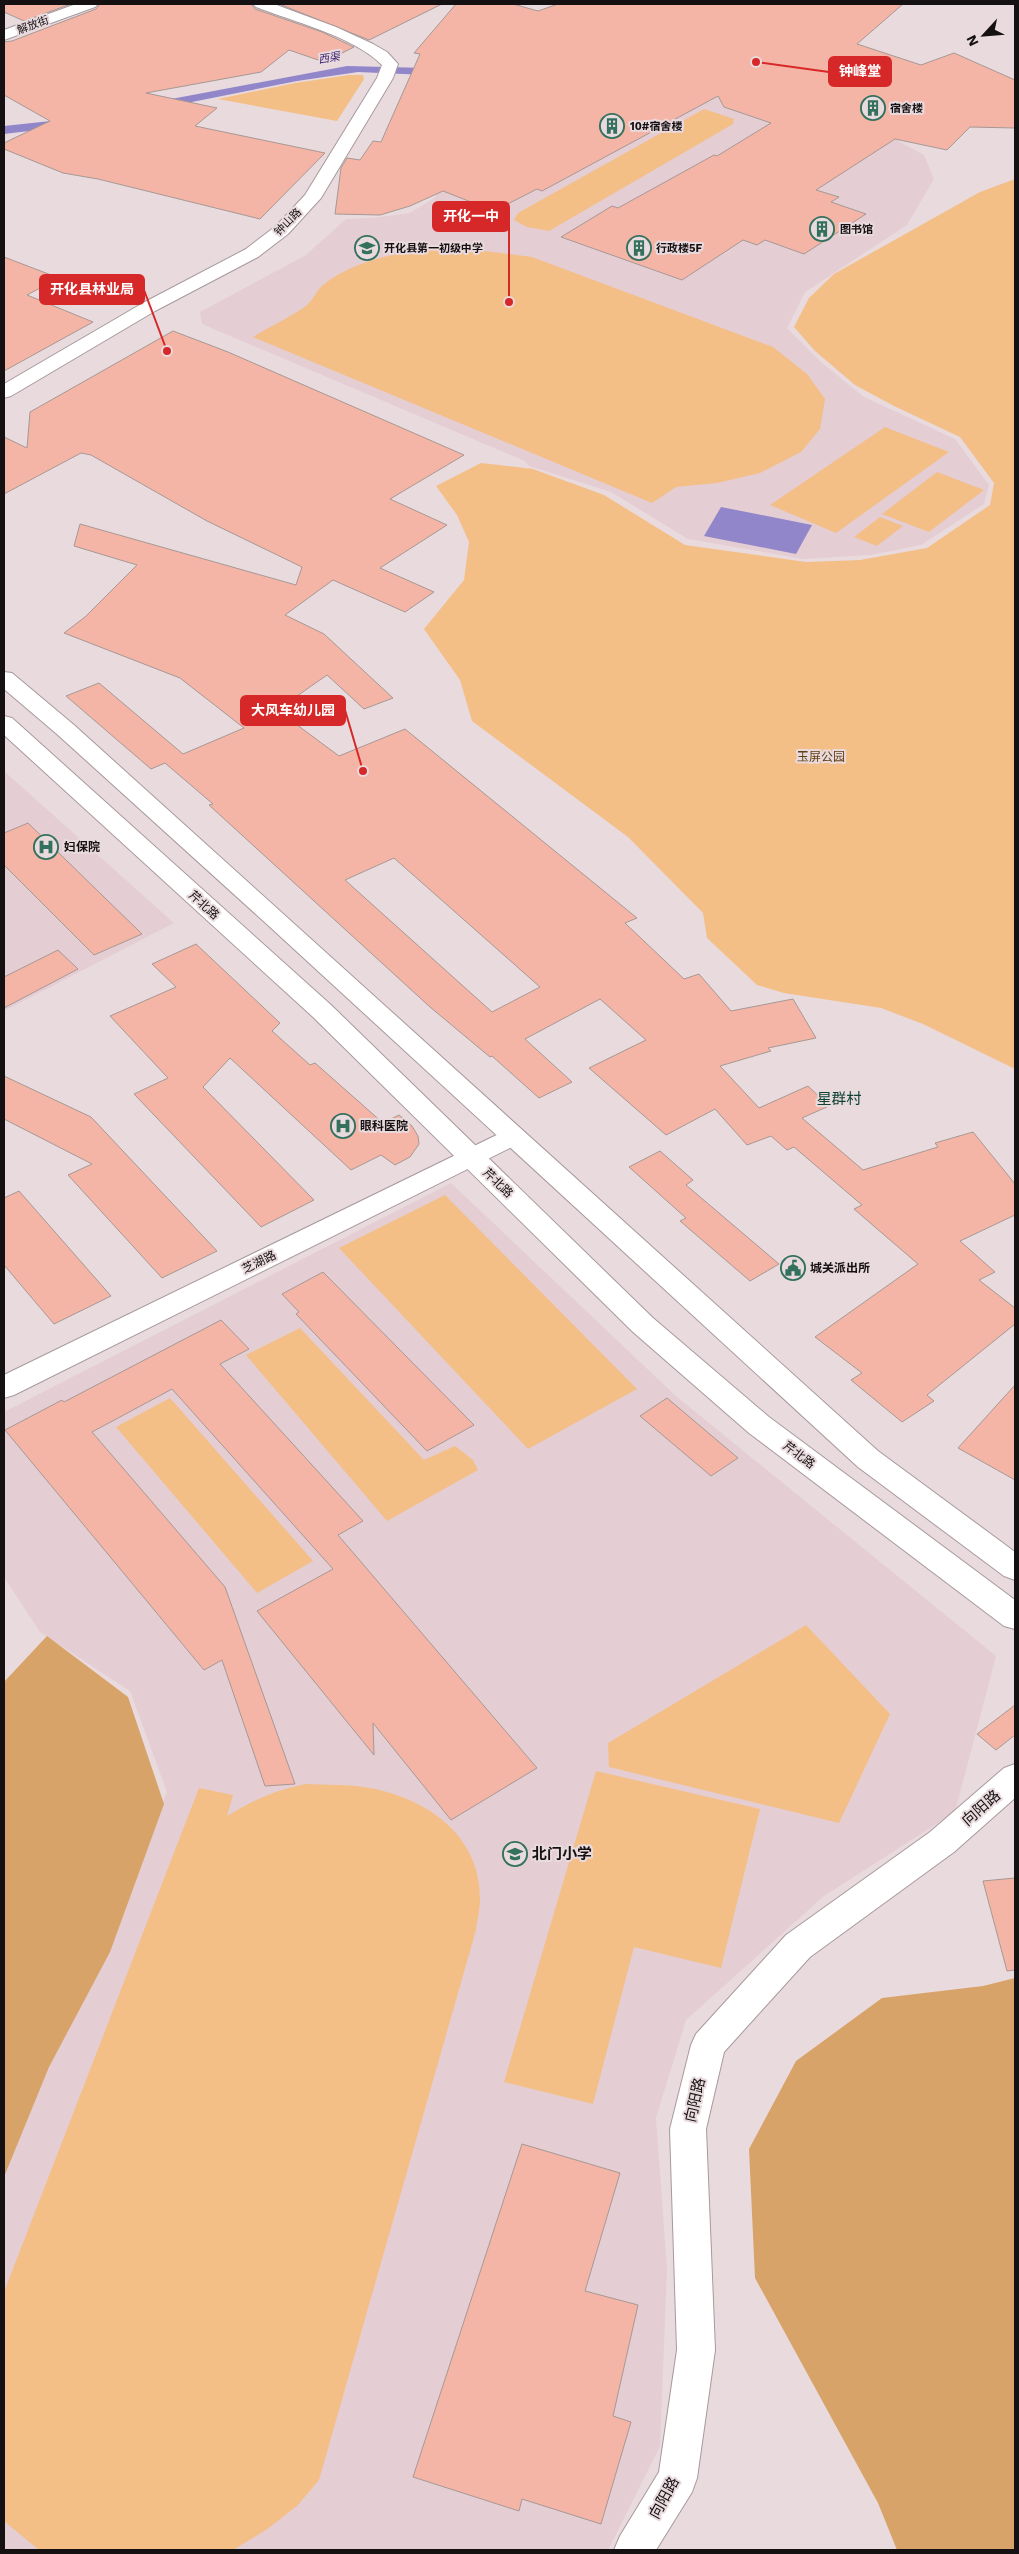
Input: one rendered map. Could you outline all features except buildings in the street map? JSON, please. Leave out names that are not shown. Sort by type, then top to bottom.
[{"type":"main road","name":"解放街","points":[[4,35],[90,4]]},
{"type":"main road","name":"钟山路","points":[[4,392],[149,308],[252,253],[282,230],[312,198],[386,78],[390,64],[380,53],[362,44],[261,4]]},
{"type":"main road","points":[[4,678],[66,730],[868,1459],[1015,1568]]},
{"type":"main road","name":"芹北路","points":[[4,723],[322,1011],[643,1325],[759,1425],[1015,1617]]},
{"type":"main road","points":[[29,747],[66,730]]},
{"type":"main road","name":"芝湖路","points":[[4,1387],[472,1158],[513,1136]]},
{"type":"main road","name":"向阳路","points":[[634,2550],[678,2478],[696,2350],[688,2129],[708,2045],[798,1946],[942,1842],[1015,1778]]},
{"type":"shaded area","points":[[637,4],[669,4],[472,77],[358,72],[297,81],[71,126],[4,134],[4,126],[60,120],[347,66],[466,69]]},
{"type":"shaded area","points":[[647,85],[923,120],[898,141],[924,155],[934,179],[907,225],[805,292],[787,328],[821,362],[864,397],[955,439],[989,485],[984,504],[921,545],[870,555],[804,559],[688,539],[611,492],[529,466],[525,461],[202,324],[200,312],[306,255],[346,219],[373,218],[410,213],[436,197],[433,193]]},
{"type":"shaded area","points":[[721,507],[812,525],[796,554],[704,536]]},
{"type":"shaded area","name":"妇保院","points":[[4,771],[174,923],[4,1011]]},
{"type":"shaded area","name":"北门小学","points":[[451,1183],[677,1397],[996,1656],[955,1812],[824,1896],[686,2020],[656,2118],[667,2268],[660,2446],[608,2550],[4,2550],[4,2164],[167,1792],[130,1691],[40,1632],[4,1577],[4,1412]]},
{"type":"shaded area","points":[[47,1636],[128,1697],[164,1804],[110,1952],[49,2067],[4,2177],[4,1682]]},
{"type":"shaded area","points":[[1015,1978],[1015,2550],[897,2550],[878,2503],[755,2278],[749,2149],[796,2061],[882,1998],[983,1986]]},
{"type":"green space","points":[[349,75],[363,75],[364,79],[337,121],[218,99],[295,83]]},
{"type":"green space","points":[[704,109],[734,119],[733,124],[549,231],[527,227],[514,220],[518,213]]},
{"type":"green space","name":"玉屏公园","points":[[1015,179],[1015,1069],[923,1024],[881,1008],[784,993],[757,985],[707,938],[703,913],[628,837],[472,721],[460,680],[424,629],[464,580],[469,542],[457,515],[436,486],[481,463],[533,469],[604,495],[685,545],[806,562],[860,560],[927,548],[990,505],[994,483],[960,437],[894,406],[855,385],[815,351],[794,327],[809,298],[834,274],[980,192]]},
{"type":"green space","points":[[463,248],[532,257],[773,347],[807,374],[825,399],[820,429],[801,452],[760,473],[717,483],[676,487],[652,503],[253,337],[306,306],[323,285],[354,267],[372,260],[408,252]]},
{"type":"green space","points":[[885,427],[949,452],[836,533],[770,505]]},
{"type":"green space","points":[[937,472],[984,490],[929,532],[882,514]]},
{"type":"green space","points":[[880,517],[903,526],[877,546],[854,537]]},
{"type":"green space","points":[[445,1195],[637,1389],[528,1449],[339,1248]]},
{"type":"green space","points":[[300,1328],[424,1460],[455,1446],[473,1460],[478,1470],[387,1521],[246,1355]]},
{"type":"green space","points":[[170,1398],[313,1561],[257,1593],[116,1427]]},
{"type":"green space","points":[[806,1625],[890,1714],[839,1823],[609,1767],[608,1743]]},
{"type":"green space","points":[[596,1771],[760,1809],[721,1968],[634,1947],[593,2104],[504,2082]]},
{"type":"green space","points":[[306,1784],[370,1788],[391,1793],[431,1811],[461,1839],[471,1857],[478,1877],[480,1900],[476,1930],[319,2480],[297,2506],[266,2530],[233,2550],[39,2550],[4,2521],[4,2292],[199,1788],[233,1795],[227,1816],[265,1796]]},
{"type":"place","name":"钟峰堂","points":[[756,62]]},
{"type":"place","name":"宿舍楼","points":[[873,108]]},
{"type":"place","name":"10#宿舍楼","points":[[612,126]]},
{"type":"place","name":"图书馆","points":[[822,229]]},
{"type":"place","name":"开化县第一初级中学","points":[[367,248]]},
{"type":"place","name":"行政楼5F","points":[[639,248]]},
{"type":"place","name":"开化一中","points":[[509,302]]},
{"type":"place","name":"开化县林业局","points":[[167,351]]},
{"type":"place","name":"大风车幼儿园","points":[[363,771]]},
{"type":"place","name":"妇保院","points":[[46,847]]},
{"type":"place","name":"眼科医院","points":[[343,1126]]},
{"type":"place","name":"城关派出所","points":[[793,1268]]},
{"type":"place","name":"北门小学","points":[[515,1854]]},
{"type":"district","name":"星群村","points":[[839,1099]]},
{"type":"water label","name":"西渠","points":[[329,58]]}]
